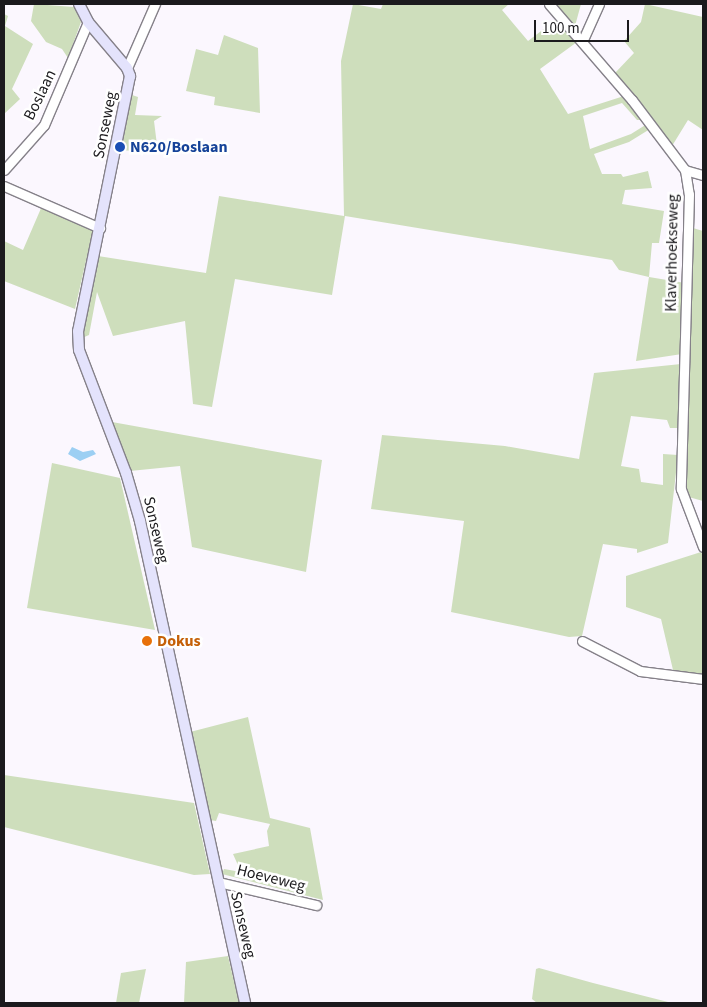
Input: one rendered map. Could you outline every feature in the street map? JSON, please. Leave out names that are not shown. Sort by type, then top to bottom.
[{"type":"main road","points":[[80,4],[88,22],[127,68]]},
{"type":"main road","name":"Sonseweg","points":[[127,68],[130,76],[78,331],[79,350],[126,473],[140,521],[245,1003]]},
{"type":"street","name":"Sonseweg","points":[[127,68],[155,4]]},
{"type":"street","name":"Klaverhoekseweg","points":[[549,4],[685,170],[689,194],[681,495],[703,547]]},
{"type":"street","points":[[582,42],[599,4]]},
{"type":"street","name":"Boslaan","points":[[4,170],[44,125],[88,22]]},
{"type":"street","points":[[685,170],[703,175]]},
{"type":"street","points":[[4,186],[100,228]]},
{"type":"street","points":[[582,641],[640,671],[703,679]]},
{"type":"street","name":"Hoeveweg","points":[[218,882],[316,905]]},
{"type":"green space","points":[[34,4],[74,7],[81,22],[68,58],[62,49],[46,42],[31,21]]},
{"type":"green space","points":[[353,4],[381,9],[383,4],[509,4],[502,10],[528,41],[557,19],[577,42],[540,69],[568,114],[624,96],[643,120],[637,120],[622,103],[583,116],[590,149],[631,134],[647,124],[650,129],[629,142],[594,154],[602,174],[621,174],[623,177],[648,171],[652,188],[625,190],[622,204],[664,211],[659,243],[652,243],[649,277],[619,270],[612,260],[345,216],[332,295],[235,279],[212,407],[193,404],[185,321],[113,336],[97,292],[89,335],[82,338],[98,256],[206,273],[219,196],[344,216],[341,61]]},
{"type":"green space","points":[[555,4],[581,4],[575,26]]},
{"type":"green space","points":[[645,4],[703,17],[703,130],[688,120],[672,146],[615,73],[634,53],[624,41],[641,22]]},
{"type":"green space","points":[[4,14],[8,16],[5,26],[33,44],[12,89],[20,99],[4,114]]},
{"type":"green space","points":[[224,35],[258,48],[260,113],[214,105],[215,97],[186,91],[196,49],[218,55]]},
{"type":"green space","points":[[132,95],[138,97],[135,115],[162,116],[154,121],[158,153],[121,150]]},
{"type":"green space","points":[[42,206],[93,230],[75,309],[4,281],[4,241],[23,250]]},
{"type":"green space","points":[[693,228],[703,231],[703,501],[685,496]]},
{"type":"green space","points":[[649,277],[685,283],[682,354],[636,361]]},
{"type":"green space","points":[[681,364],[679,428],[670,428],[667,420],[631,416],[621,466],[639,469],[641,482],[663,485],[663,454],[678,455],[668,543],[637,553],[637,549],[603,544],[582,636],[569,637],[451,612],[464,521],[371,509],[382,435],[505,446],[579,459],[594,373]]},
{"type":"green space","points":[[112,422],[322,460],[306,572],[192,547],[180,466],[130,471]]},
{"type":"green space","points":[[52,463],[120,478],[155,630],[27,608]]},
{"type":"green space","points":[[701,552],[703,556],[703,675],[673,670],[661,619],[626,607],[626,576]]},
{"type":"green space","points":[[248,717],[270,818],[310,828],[323,900],[222,874],[224,869],[241,872],[233,854],[269,846],[267,831],[270,824],[219,813],[216,821],[210,820],[190,732]]},
{"type":"green space","points":[[4,775],[194,803],[210,874],[194,875],[4,827]]},
{"type":"green space","points":[[228,956],[239,1003],[184,1003],[186,962]]},
{"type":"green space","points":[[539,968],[672,1003],[537,1003],[532,999],[536,969]]},
{"type":"green space","points":[[146,969],[139,1003],[116,1003],[121,973]]},
{"type":"water","points":[[72,447],[83,452],[93,450],[96,454],[80,461],[68,454]]},
{"type":"place","name":"N620/Boslaan","points":[[120,147]]},
{"type":"place","name":"Dokus","points":[[147,641]]}]
